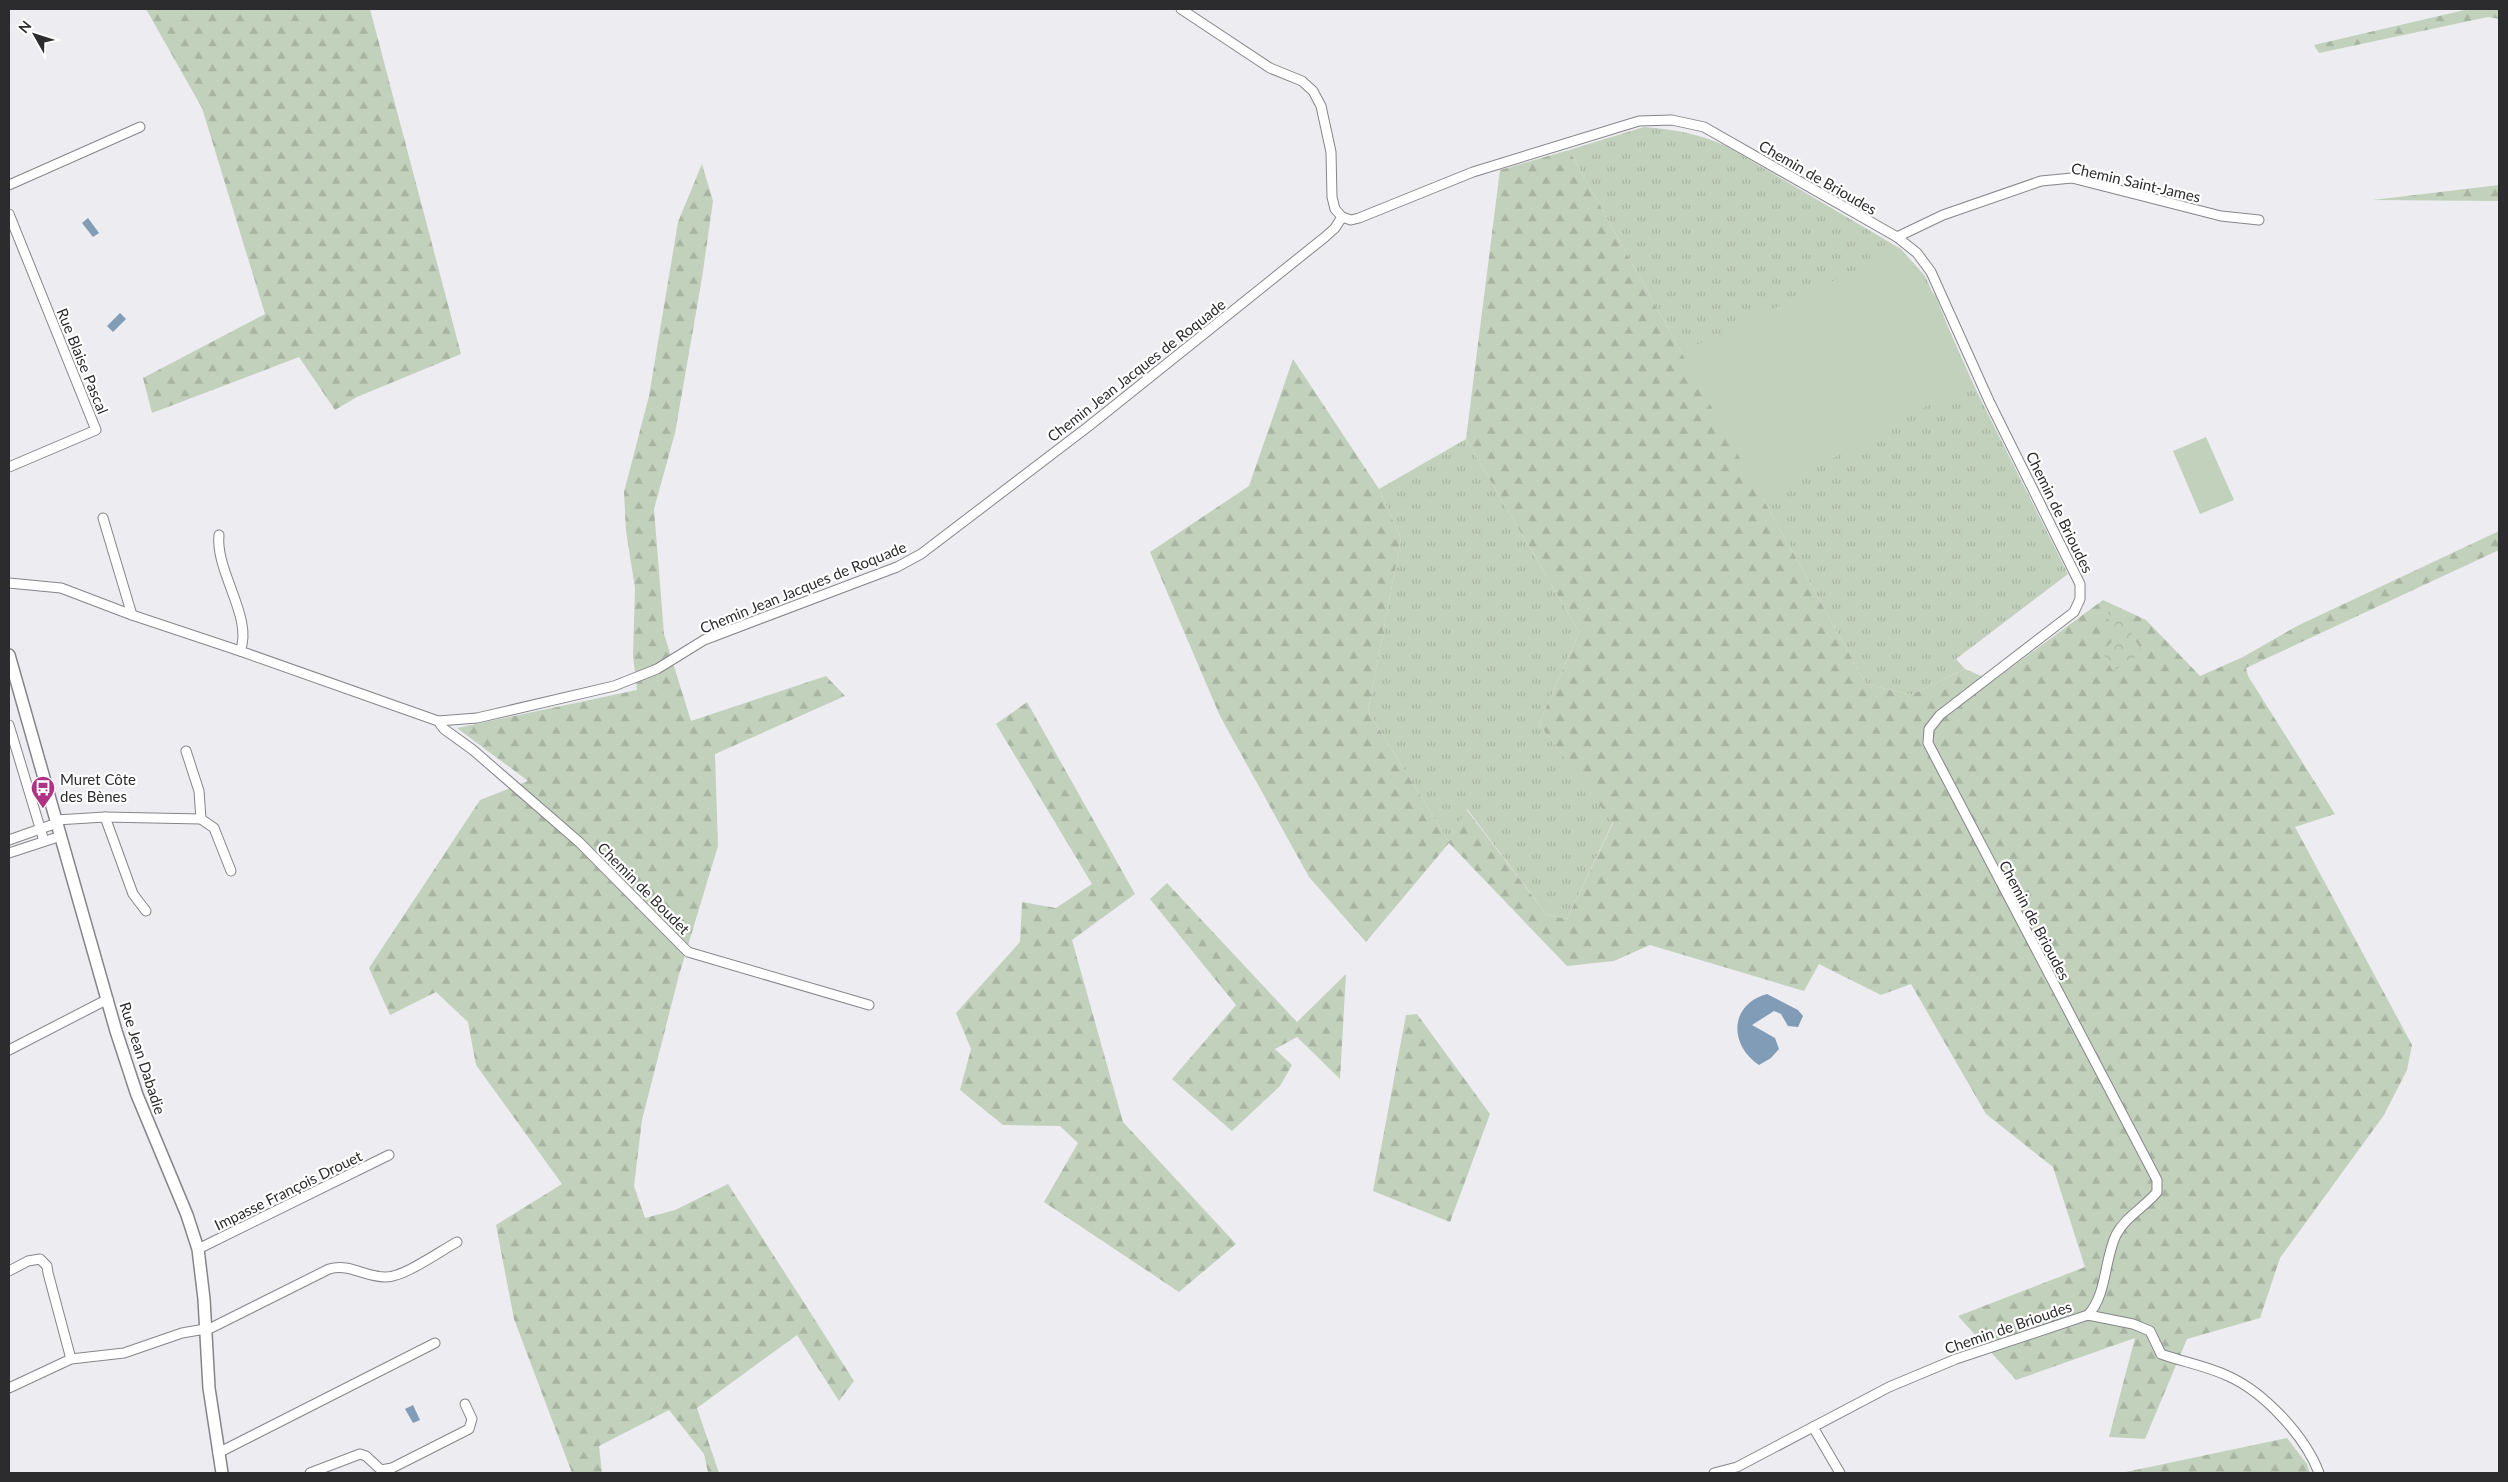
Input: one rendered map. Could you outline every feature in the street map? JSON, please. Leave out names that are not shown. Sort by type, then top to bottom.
[{"type":"street","points":[[1181,9],[1270,68],[1302,81],[1313,91],[1321,106],[1331,152],[1332,196],[1335,209],[1342,217]]},
{"type":"street","name":"Chemin de Brioudes","points":[[1342,217],[1351,220],[1359,218],[1473,172],[1639,121],[1672,120],[1704,127],[1897,237],[1917,253],[1931,272],[1990,402],[2080,584],[2080,599],[2074,612],[1940,715],[1929,729],[1928,743],[2157,1180],[2157,1192],[2150,1202],[2128,1220],[2117,1233],[2106,1265],[2097,1305],[2088,1315],[1956,1358],[1889,1387],[1813,1427],[1738,1470],[1714,1473]]},
{"type":"street","points":[[9,185],[140,127]]},
{"type":"street","name":"Chemin Saint-James","points":[[1897,237],[1943,215],[2041,181],[2072,178],[2221,216],[2259,220]]},
{"type":"street","name":"Rue Blaise Pascal","points":[[9,214],[96,430],[9,467]]},
{"type":"street","name":"Chemin Jean Jacques de Roquade","points":[[9,583],[61,588],[132,616],[240,650],[438,721],[477,718],[614,686],[657,669],[704,640],[897,567],[921,554],[1215,326],[1325,237],[1335,228],[1342,217]]},
{"type":"street","points":[[103,518],[132,616]]},
{"type":"street","points":[[219,535],[220,555],[245,634],[240,650]]},
{"type":"street","name":"Rue Jean Dabadie","points":[[9,655],[56,822],[137,1094],[187,1215],[198,1249],[209,1388],[222,1473]]},
{"type":"street","name":"Chemin de Boudet","points":[[438,721],[444,729],[473,750],[579,842],[688,952],[869,1006]]},
{"type":"street","points":[[9,725],[44,841]]},
{"type":"street","points":[[186,751],[199,791],[201,820]]},
{"type":"street","points":[[105,817],[133,894],[146,911]]},
{"type":"street","points":[[9,840],[40,830],[56,822],[105,817],[201,820],[214,828],[231,871]]},
{"type":"street","points":[[9,853],[61,836]]},
{"type":"street","points":[[9,1050],[108,999]]},
{"type":"street","name":"Impasse François Drouet","points":[[198,1249],[389,1155]]},
{"type":"street","points":[[9,1388],[71,1359],[124,1353],[182,1332],[205,1330],[246,1312],[329,1269],[346,1266],[378,1276],[393,1276],[457,1242]]},
{"type":"street","points":[[9,1271],[28,1261],[40,1259],[44,1262],[71,1359]]},
{"type":"street","points":[[2088,1315],[2133,1324],[2150,1331],[2161,1354],[2228,1376],[2253,1392],[2290,1426],[2313,1458],[2319,1473]]},
{"type":"street","points":[[218,1453],[435,1344]]},
{"type":"street","points":[[310,1473],[360,1454],[366,1456],[381,1470],[392,1468],[469,1429],[472,1419],[465,1404]]},
{"type":"street","points":[[1813,1427],[1840,1473]]},
{"type":"green space","points":[[146,9],[370,9],[461,354],[357,397],[335,410],[299,357],[152,413],[143,378],[265,314],[202,108]]},
{"type":"green space","points":[[2469,9],[2499,9],[2499,19],[2488,17],[2319,53],[2314,45]]},
{"type":"green space","points":[[1644,127],[1686,133],[1726,146],[1901,249],[1925,276],[1977,392],[2068,574],[1956,659],[1965,669],[1911,695],[1866,684],[1569,150]]},
{"type":"green space","points":[[1569,150],[1866,684],[1911,695],[1965,669],[1993,681],[2103,600],[2146,620],[2200,676],[2243,657],[2297,626],[2499,531],[2499,550],[2246,668],[2248,676],[2335,814],[2295,827],[2412,1045],[2407,1070],[2384,1115],[2280,1258],[2260,1318],[2187,1339],[2145,1439],[2109,1437],[2135,1338],[2016,1380],[1958,1316],[2085,1267],[2053,1167],[1986,1114],[1911,984],[1881,995],[1819,964],[1804,991],[1650,945],[1614,961],[1567,966],[1449,843],[1366,942],[1309,877],[1220,716],[1150,552],[1249,486],[1293,359],[1379,489],[1401,539],[1368,711],[1449,842],[1466,809],[1547,915],[1567,919],[1613,823],[1539,724],[1579,632],[1466,439],[1500,170]]},
{"type":"green space","points":[[702,164],[713,201],[702,278],[675,433],[654,509],[664,634],[691,721],[826,676],[845,696],[715,754],[718,846],[679,975],[642,1120],[634,1186],[645,1218],[675,1210],[728,1184],[854,1381],[839,1401],[797,1335],[697,1408],[719,1473],[708,1473],[704,1454],[669,1410],[599,1446],[602,1473],[572,1473],[514,1319],[496,1225],[562,1184],[476,1065],[468,1022],[436,992],[390,1015],[369,968],[480,800],[528,781],[457,728],[637,690],[633,656],[635,588],[626,531],[624,492],[649,396],[678,222]]},
{"type":"green space","points":[[2499,185],[2499,201],[2373,200]]},
{"type":"green space","points":[[1901,249],[1936,297],[1970,382],[1762,498],[1681,352]]},
{"type":"green space","points":[[2206,437],[2234,500],[2200,514],[2173,451]]},
{"type":"green space","points":[[1466,439],[1579,632],[1539,724],[1613,822],[1567,919],[1547,915],[1467,809],[1449,842],[1368,711],[1401,539],[1379,489]]},
{"type":"green space","points":[[2116,608],[2143,653],[2113,671],[2102,651],[2117,637],[2105,614]]},
{"type":"green space","points":[[1027,702],[1135,894],[1072,940],[1123,1122],[1236,1244],[1179,1292],[1044,1202],[1078,1143],[1060,1126],[1003,1125],[960,1090],[971,1049],[956,1013],[1020,942],[1022,902],[1056,908],[1092,884],[996,724]]},
{"type":"green space","points":[[1167,883],[1297,1022],[1346,974],[1340,1079],[1297,1037],[1275,1049],[1292,1065],[1280,1086],[1232,1131],[1172,1079],[1236,1005],[1150,899]]},
{"type":"green space","points":[[1417,1014],[1490,1114],[1450,1222],[1373,1191],[1406,1015]]},
{"type":"green space","points":[[2287,1438],[2307,1464],[2310,1473],[2121,1473]]},
{"type":"water","points":[[88,218],[99,233],[93,237],[82,223]]},
{"type":"water","points":[[120,313],[126,319],[113,332],[107,326]]},
{"type":"water","points":[[1767,994],[1798,1010],[1803,1016],[1798,1027],[1788,1026],[1781,1014],[1774,1011],[1752,1025],[1775,1038],[1779,1049],[1771,1058],[1759,1065],[1742,1046],[1738,1036],[1738,1025],[1740,1015],[1746,1006],[1755,999]]},
{"type":"water","points":[[413,1405],[420,1420],[413,1423],[405,1409]]},
{"type":"place","name":"Muret Côte des Bènes","points":[[43,809]]}]
